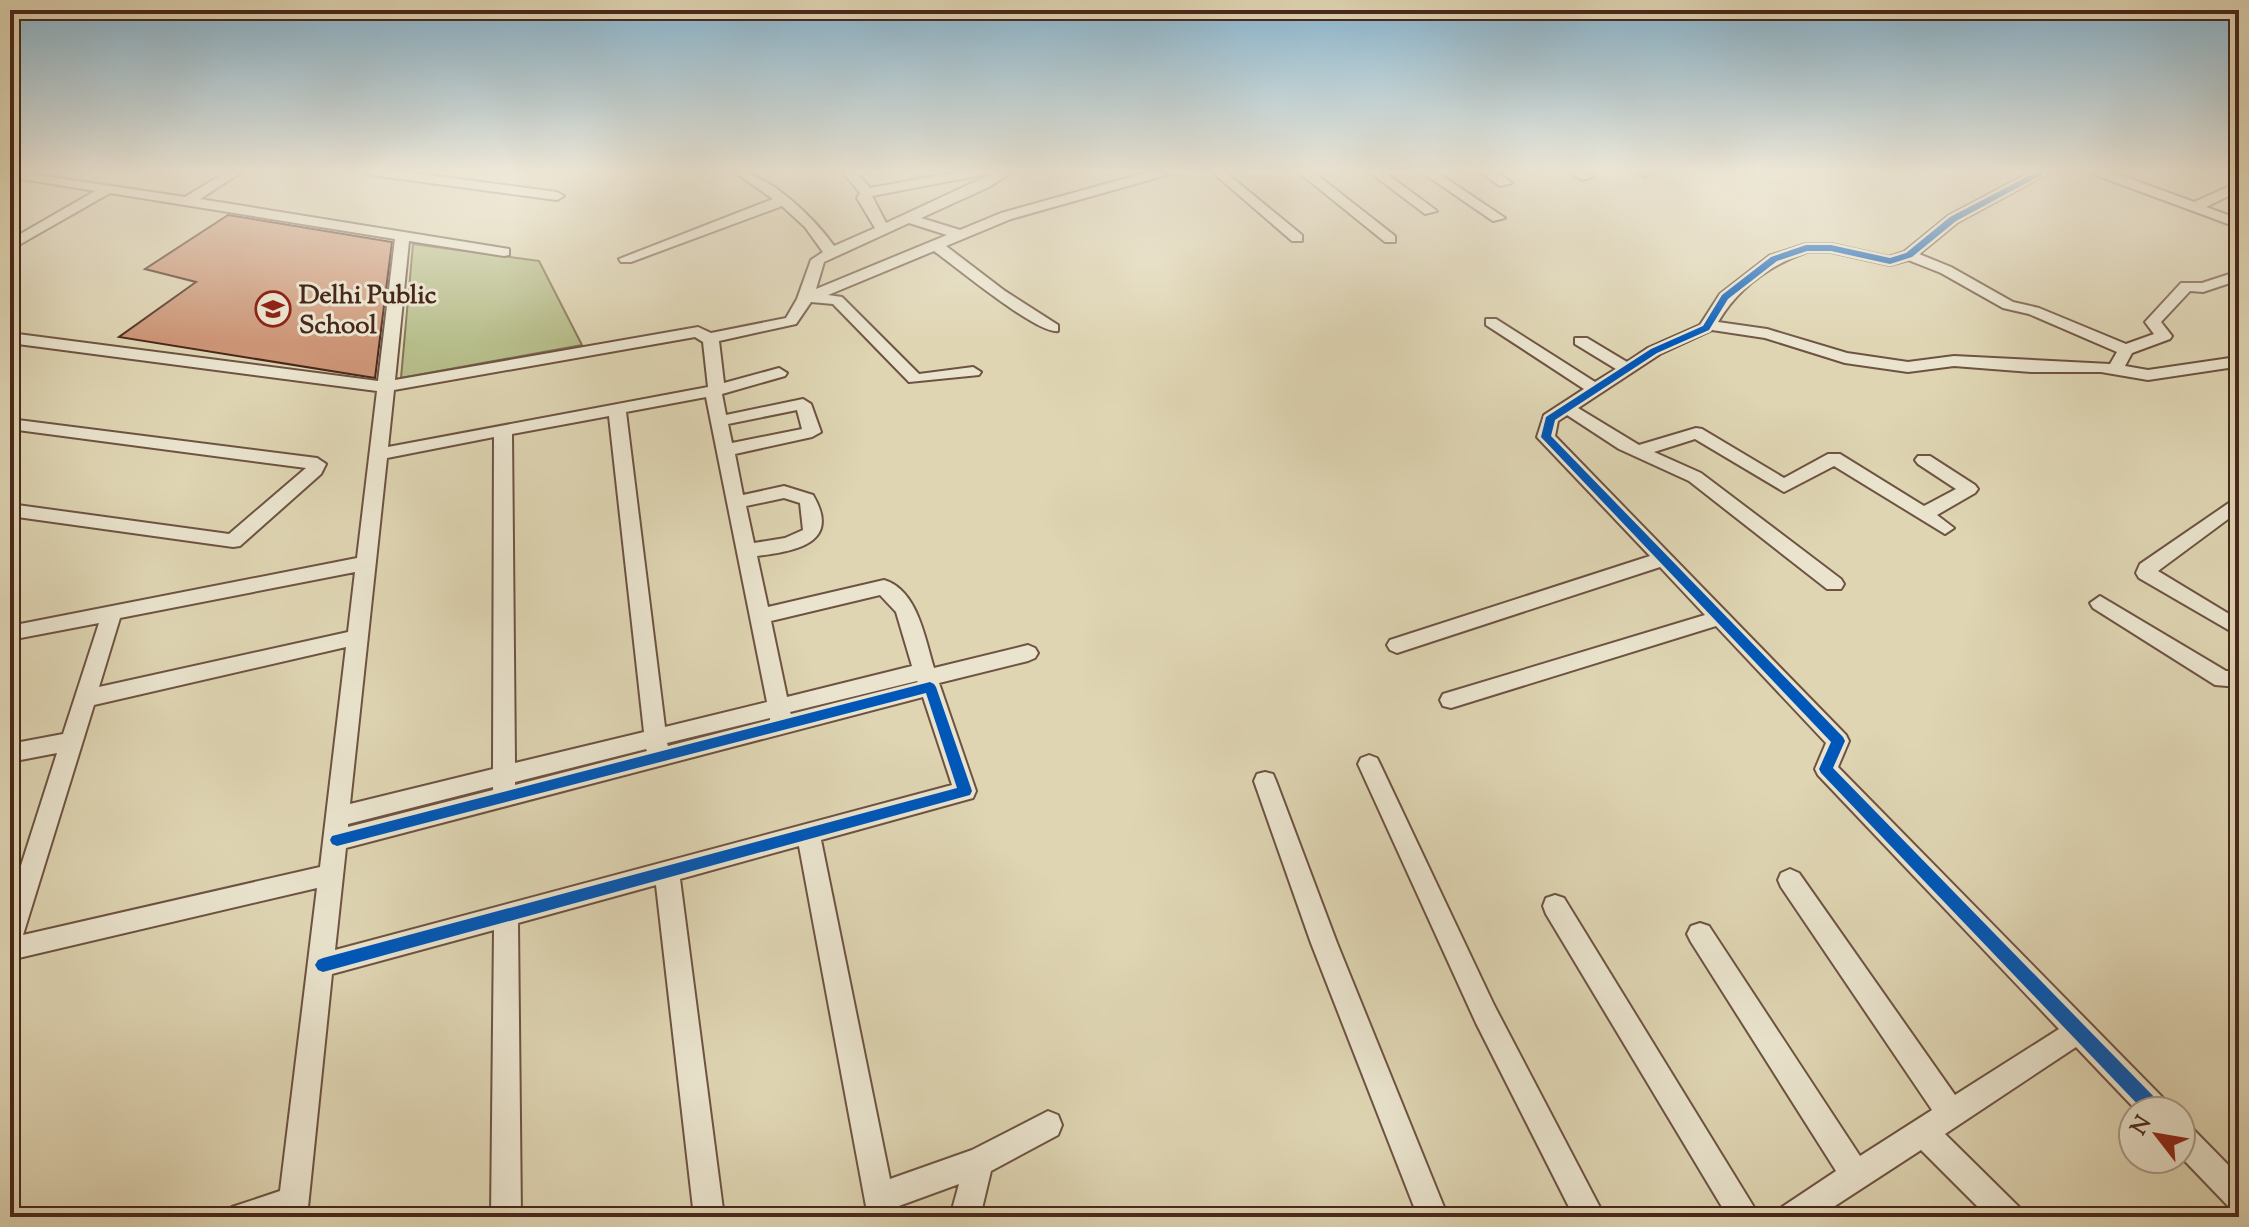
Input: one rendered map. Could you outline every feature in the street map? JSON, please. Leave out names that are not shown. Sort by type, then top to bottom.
[{"type":"street","points":[[10,246],[40,228]]},
{"type":"street","points":[[367,228],[504,252]]},
{"type":"street","points":[[626,259],[708,228]]},
{"type":"street","points":[[816,228],[831,253]]},
{"type":"street","points":[[10,338],[385,387],[698,332],[710,338],[791,321],[805,299],[818,260],[881,228]]},
{"type":"street","points":[[940,228],[961,235]]},
{"type":"street","points":[[805,299],[977,228]]},
{"type":"street","points":[[1285,228],[1297,238]]},
{"type":"street","points":[[1376,228],[1390,239]]},
{"type":"street","points":[[1942,228],[1909,255],[1890,261],[1831,248],[1806,248],[1774,259],[1725,297],[1708,325],[1654,351],[1550,419],[1546,437],[1838,741],[1826,769],[2140,1095]]},
{"type":"street","points":[[242,1217],[293,1209],[323,965],[403,234]]},
{"type":"street","points":[[936,245],[1000,294],[1053,328]]},
{"type":"street","points":[[1909,255],[1946,270],[1980,292],[2008,305],[2034,311],[2121,348]]},
{"type":"street","points":[[2115,369],[2126,350],[2164,336],[2153,322],[2186,286],[2203,288],[2239,275]]},
{"type":"street","points":[[805,299],[819,296],[837,300],[915,379],[973,372]]},
{"type":"street","points":[[1491,322],[1595,389]]},
{"type":"street","points":[[1708,325],[1767,334],[1845,358],[1908,367],[1954,361],[2115,369],[2148,375],[2230,363],[2239,367]]},
{"type":"street","points":[[710,338],[720,421],[781,717]]},
{"type":"street","points":[[1581,341],[1627,369]]},
{"type":"street","points":[[377,454],[715,390],[779,373]]},
{"type":"street","points":[[720,421],[803,404],[812,432],[726,450]]},
{"type":"street","points":[[1567,408],[1638,451],[1695,477],[1834,584]]},
{"type":"street","points":[[617,409],[657,748]]},
{"type":"street","points":[[10,424],[317,464],[315,470],[233,541],[10,510]]},
{"type":"street","points":[[503,431],[504,786]]},
{"type":"street","points":[[1638,451],[1696,433],[1709,438],[1784,486],[1834,458],[1945,528]]},
{"type":"street","points":[[1924,460],[1969,489],[1924,514]]},
{"type":"street","points":[[737,502],[784,492],[807,499],[811,508],[812,532],[807,537],[797,542],[747,551]]},
{"type":"street","points":[[2239,502],[2147,569],[2146,573],[2239,629]]},
{"type":"street","points":[[1397,645],[1663,559]]},
{"type":"street","points":[[10,633],[365,563]]},
{"type":"street","points":[[323,965],[965,791],[905,609],[884,587],[761,616]]},
{"type":"street","points":[[2100,603],[2222,679],[2239,679]]},
{"type":"street","points":[[10,936],[18,885],[73,741],[112,613]]},
{"type":"street","points":[[1451,700],[1719,618]]},
{"type":"street","points":[[86,698],[204,674],[357,637]]},
{"type":"street","points":[[336,829],[1028,653]]},
{"type":"street","points":[[10,753],[73,741]]},
{"type":"street","points":[[1369,764],[1485,1014],[1590,1217]]},
{"type":"street","points":[[1265,781],[1324,943],[1433,1217]]},
{"type":"street","points":[[808,833],[881,1207],[979,1162],[1048,1125]]},
{"type":"street","points":[[667,872],[709,1217]]},
{"type":"street","points":[[10,949],[333,874]]},
{"type":"street","points":[[1790,880],[1951,1114]]},
{"type":"street","points":[[1555,906],[1745,1217]]},
{"type":"street","points":[[506,915],[506,1217]]},
{"type":"street","points":[[1700,934],[1855,1175]]},
{"type":"street","points":[[1792,1217],[2078,1031]]},
{"type":"street","points":[[1923,1132],[2009,1217]]},
{"type":"street","points":[[2197,1154],[2239,1197]]},
{"type":"street","points":[[965,1217],[979,1162]]},
{"type":"green space","points":[[413,244],[539,261],[582,345],[401,378]]},
{"type":"building","name":"Delhi Public School","points":[[208,228],[309,228],[392,242],[375,378],[119,337],[196,282],[145,269]]},
{"type":"cycle path","points":[[1942,228],[1909,255],[1890,261],[1831,248],[1806,248],[1774,259],[1725,297],[1706,328],[1654,351],[1550,419],[1546,437],[1838,741],[1826,769],[2141,1095]]},
{"type":"cycle path","points":[[323,965],[965,791],[930,687],[337,840]]},
{"type":"place","name":"Delhi Public School","points":[[273,309]]}]
